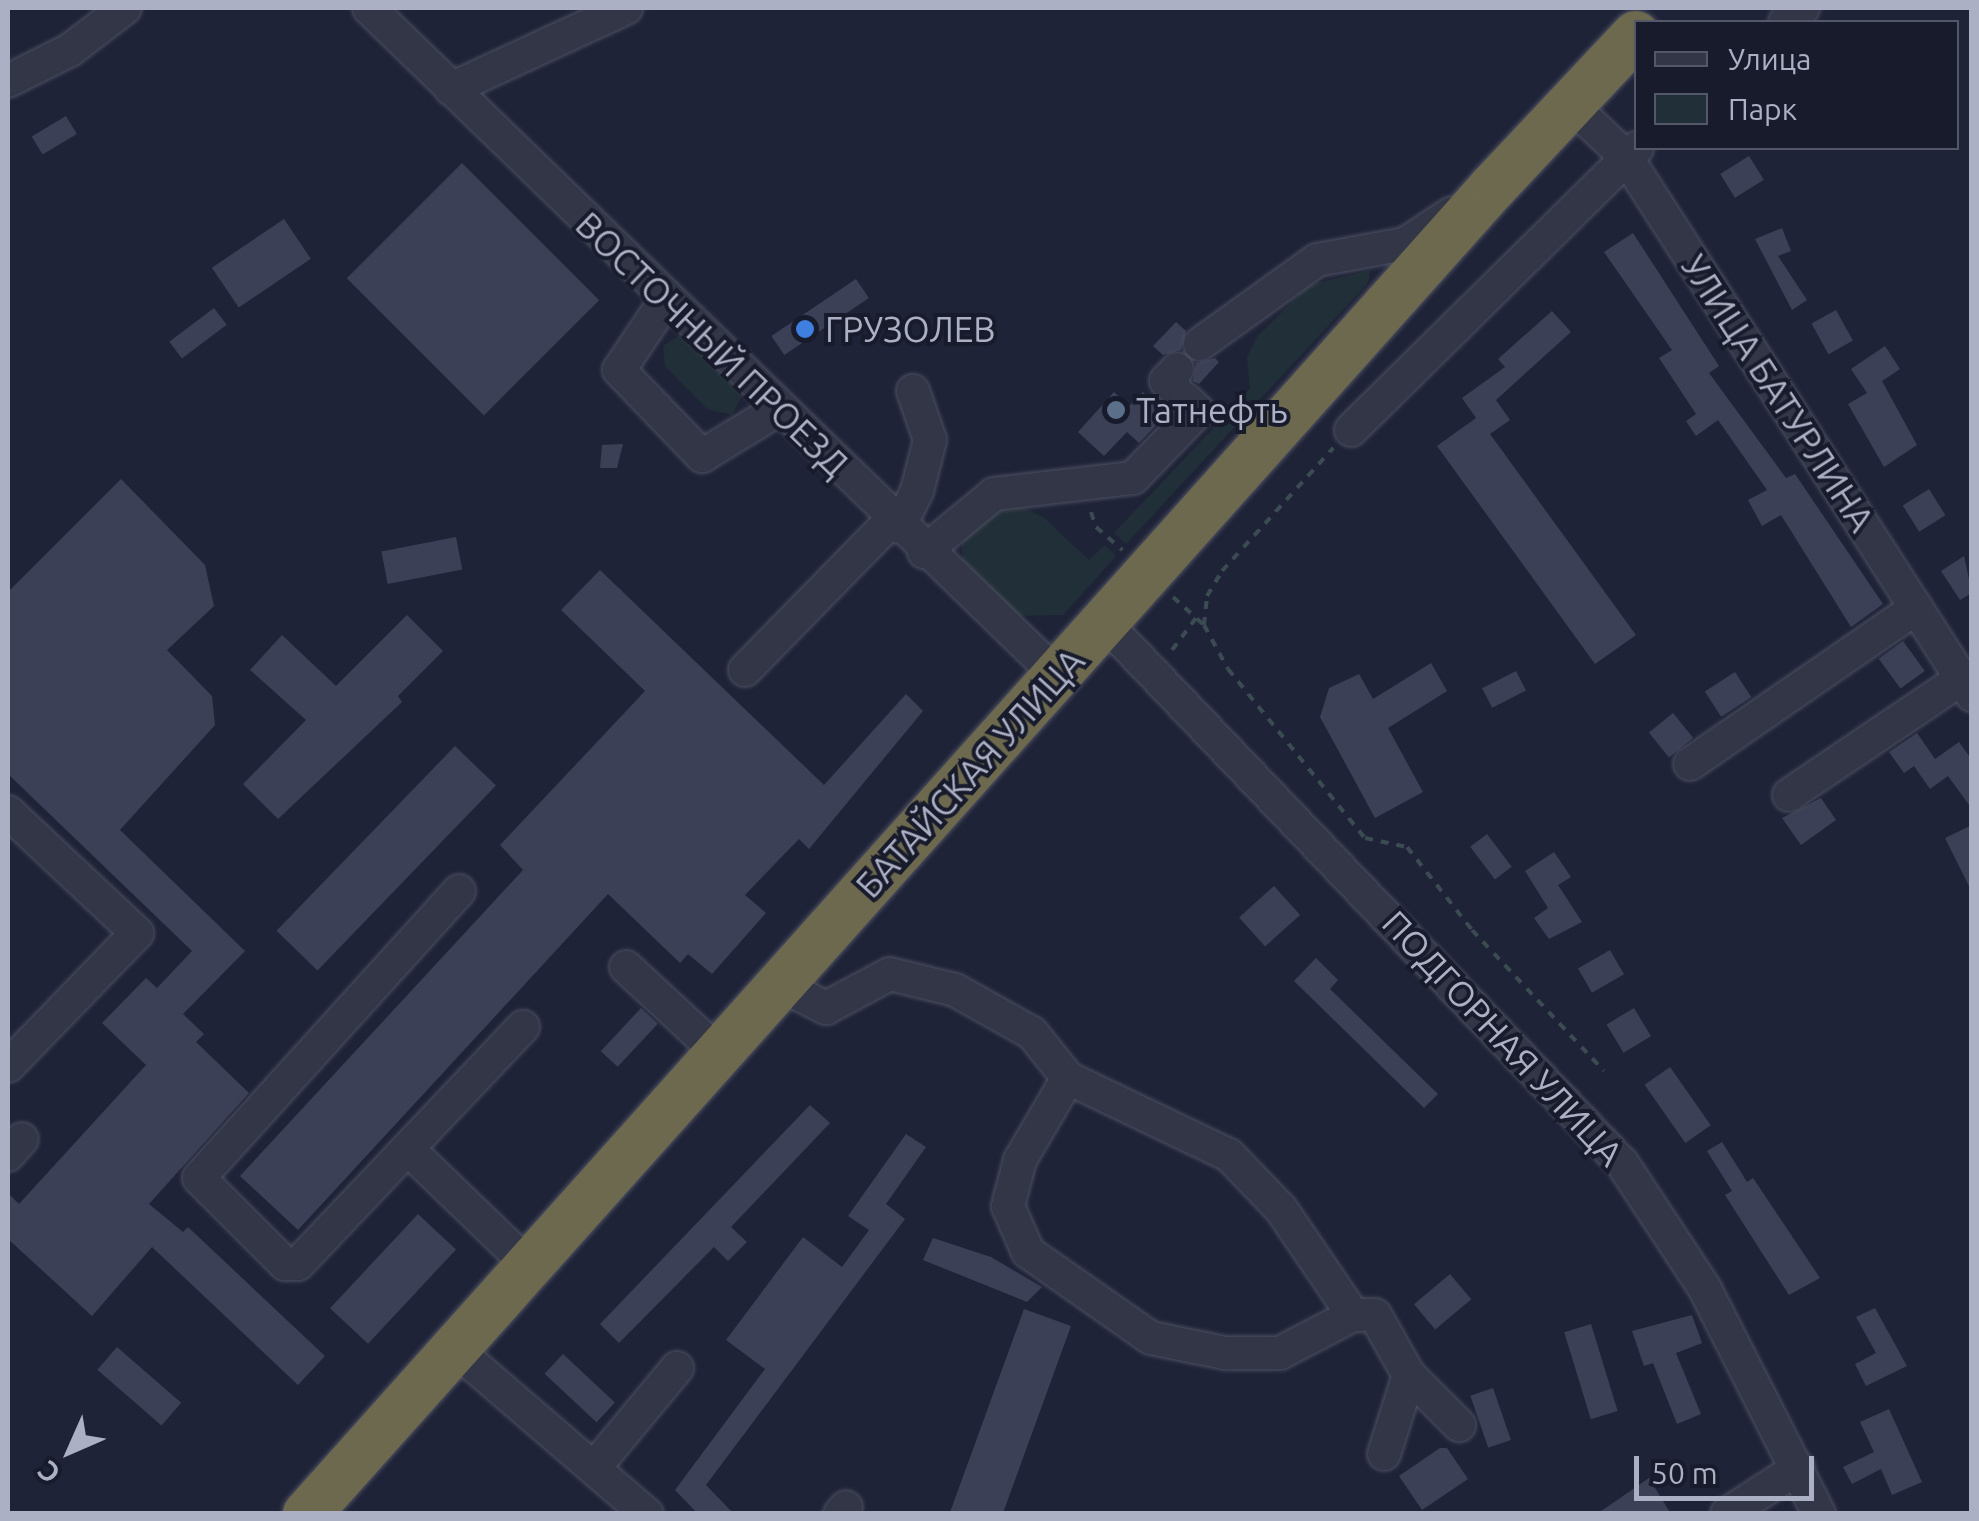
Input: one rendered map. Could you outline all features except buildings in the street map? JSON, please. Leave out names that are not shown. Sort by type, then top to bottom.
[{"type":"highway","name":"БАТАЙСКАЯ УЛИЦА","points":[[307,1514],[1494,186],[1634,37]]},
{"type":"street","points":[[8,80],[70,50],[125,8]]},
{"type":"street","name":"ВОСТОЧНЫЙ ПРОЕЗД","points":[[369,8],[924,552],[1058,676]]},
{"type":"street","points":[[451,88],[626,8]]},
{"type":"street","name":"УЛИЦА БАТУРЛИНА","points":[[1570,104],[1632,152],[1966,687]]},
{"type":"street","points":[[1351,430],[1632,152]]},
{"type":"street","points":[[924,552],[994,494],[1132,478],[1198,411],[1184,375],[1317,260],[1405,244],[1494,186]]},
{"type":"street","points":[[666,300],[619,370],[702,456],[778,409]]},
{"type":"street","points":[[744,670],[895,523],[917,491],[930,440],[913,391]]},
{"type":"street","points":[[1690,764],[1916,608]]},
{"type":"street","name":"ПОДГОРНАЯ УЛИЦА","points":[[1105,623],[1622,1163],[1705,1288],[1820,1514]]},
{"type":"street","points":[[1789,795],[1966,687]]},
{"type":"street","points":[[8,812],[137,933],[8,1066]]},
{"type":"street","points":[[459,891],[199,1178],[285,1264],[298,1264],[523,1027]]},
{"type":"street","points":[[626,967],[720,1054]]},
{"type":"street","points":[[780,985],[826,1008],[890,974],[955,990],[1032,1032],[1068,1078],[1229,1156],[1281,1209],[1353,1315]]},
{"type":"street","points":[[1068,1078],[1020,1160],[1008,1206],[1028,1252],[1151,1338],[1226,1354],[1280,1352],[1353,1315],[1375,1315],[1409,1375],[1459,1425]]},
{"type":"street","points":[[408,1148],[530,1266]]},
{"type":"street","points":[[456,1350],[647,1514]]},
{"type":"street","points":[[594,1468],[678,1368]]},
{"type":"street","points":[[1384,1454],[1409,1375]]},
{"type":"street","points":[[1727,1514],[1798,1468]]},
{"type":"path","points":[[1113,567],[1125,554]]},
{"type":"path","points":[[1204,624],[1228,669],[1364,838],[1407,847],[1472,930],[1604,1071]]},
{"type":"green space","points":[[1371,270],[1368,283],[1126,544],[1114,533],[1250,389],[1247,357],[1257,337],[1308,285]]},
{"type":"green space","points":[[681,334],[742,396],[732,415],[707,409],[665,366],[663,346]]},
{"type":"green space","points":[[1014,503],[1043,517],[1089,560],[1105,545],[1116,556],[1063,615],[1020,616],[962,563],[962,537],[983,514]]},
{"type":"place","name":"ГРУЗОЛЕВ","points":[[805,329]]},
{"type":"place","name":"Татнефть","points":[[1116,410]]}]
